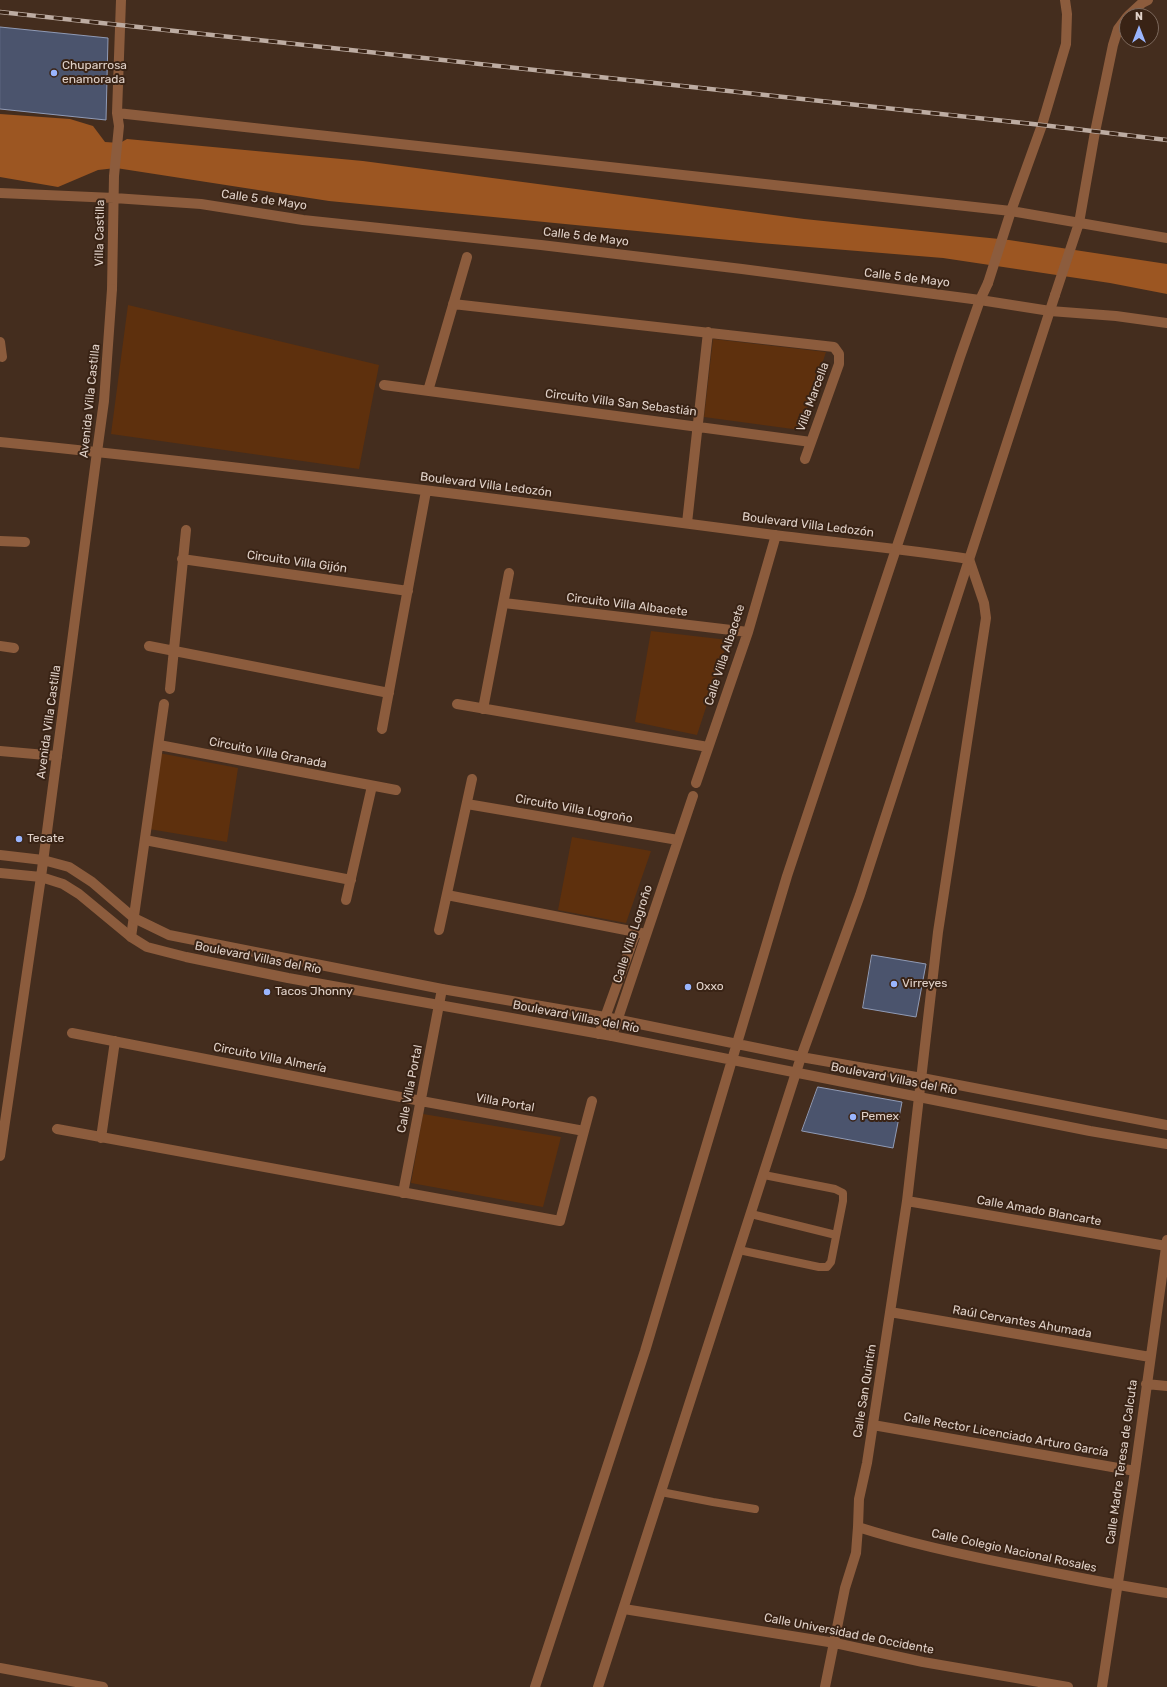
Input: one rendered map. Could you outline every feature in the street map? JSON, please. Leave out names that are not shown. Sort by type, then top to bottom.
[{"type":"street","name":"Villa Castilla","points":[[112,289],[114,176],[119,126],[117,113],[121,0]]},
{"type":"street","points":[[535,1687],[645,1351],[787,876],[980,300],[988,283],[1042,124],[1066,44],[1067,14],[1065,0]]},
{"type":"street","points":[[1136,8],[1148,0]]},
{"type":"street","points":[[598,1687],[801,1057],[860,895],[1078,226],[1094,132],[1113,44],[1119,28]]},
{"type":"street","points":[[117,113],[1011,212],[1078,226],[1167,238]]},
{"type":"street","name":"Calle 5 de Mayo","points":[[0,194],[114,198],[201,204],[303,220],[541,245],[742,269],[980,300],[1050,311],[1108,315],[1167,323]]},
{"type":"street","points":[[428,391],[467,257]]},
{"type":"street","name":"Avenida Villa Castilla","points":[[0,1156],[58,756],[98,452],[104,401],[112,289]]},
{"type":"street","points":[[453,304],[708,332],[687,523]]},
{"type":"street","name":"Villa Marcella","points":[[708,332],[831,346],[837,351],[839,364],[805,459]]},
{"type":"street","points":[[0,342],[2,357]]},
{"type":"street","name":"Circuito Villa San Sebastián","points":[[384,385],[811,442]]},
{"type":"street","name":"Boulevard Villa Ledozón","points":[[0,442],[98,452],[426,491],[969,558]]},
{"type":"street","points":[[382,729],[426,491]]},
{"type":"street","points":[[170,689],[186,530]]},
{"type":"street","name":"Calle Villa Albacete","points":[[696,783],[748,632],[776,535]]},
{"type":"street","points":[[0,541],[25,542]]},
{"type":"street","name":"Calle San Quintín","points":[[825,1687],[845,1588],[856,1553],[859,1499],[867,1463],[907,1201],[938,932],[986,618],[984,603],[969,558]]},
{"type":"street","name":"Circuito Villa Gijón","points":[[182,560],[408,591]]},
{"type":"street","points":[[483,709],[510,573]]},
{"type":"street","name":"Circuito Villa Albacete","points":[[504,603],[748,632]]},
{"type":"street","points":[[0,646],[14,648]]},
{"type":"street","points":[[149,646],[389,693]]},
{"type":"street","points":[[131,937],[164,704]]},
{"type":"street","points":[[457,704],[708,747]]},
{"type":"street","name":"Circuito Villa Granada","points":[[159,745],[396,790]]},
{"type":"street","points":[[0,751],[58,756]]},
{"type":"street","points":[[440,930],[472,779]]},
{"type":"street","points":[[346,900],[372,786]]},
{"type":"street","points":[[678,840],[692,796]]},
{"type":"street","name":"Circuito Villa Logroño","points":[[467,804],[678,840]]},
{"type":"street","points":[[145,840],[350,880]]},
{"type":"street","name":"Calle Villa Logroño","points":[[612,1036],[618,1020],[641,933],[678,840]]},
{"type":"street","name":"Boulevard Villas del Río","points":[[0,855],[43,860],[69,868],[86,878],[134,918],[169,935],[442,989],[605,1017],[801,1057],[922,1078],[1167,1125]]},
{"type":"street","name":"Boulevard Villas del Río","points":[[0,874],[41,877],[63,884],[79,894],[131,937],[147,947],[186,957],[288,978],[612,1036],[796,1074],[920,1096],[1090,1131],[1167,1144]]},
{"type":"street","points":[[447,895],[641,933],[599,1034]]},
{"type":"street","name":"Calle Villa Portal","points":[[403,1193],[442,989]]},
{"type":"street","name":"Circuito Villa Almería","points":[[72,1033],[420,1101]]},
{"type":"street","points":[[101,1138],[115,1041]]},
{"type":"street","name":"Villa Portal","points":[[420,1101],[584,1131]]},
{"type":"street","points":[[57,1130],[560,1221],[592,1101]]},
{"type":"street","name":"Calle Amado Blancarte","points":[[907,1201],[1167,1243]]},
{"type":"street","name":"Calle Madre Teresa de Calcuta","points":[[1102,1687],[1135,1471],[1167,1243]]},
{"type":"street","name":"Raúl Cervantes Ahumada","points":[[890,1312],[1150,1357]]},
{"type":"street","points":[[1146,1384],[1167,1386]]},
{"type":"street","name":"Calle Rector Licenciado Arturo García","points":[[873,1425],[1135,1471]]},
{"type":"street","name":"Calle Colegio Nacional Rosales","points":[[858,1527],[897,1539],[977,1558],[1167,1593]]},
{"type":"street","name":"Calle Universidad de Occidente","points":[[624,1609],[835,1643],[923,1662],[1068,1687]]},
{"type":"street","points":[[0,1668],[103,1687]]},
{"type":"lane","points":[[739,1250],[819,1267],[827,1267],[831,1262],[843,1193],[835,1188],[764,1175]]},
{"type":"lane","points":[[751,1214],[836,1235]]},
{"type":"lane","points":[[661,1492],[755,1509]]},
{"type":"shaded area","points":[[0,114],[70,119],[93,126],[105,142],[120,143],[127,139],[363,161],[804,219],[1009,240],[1167,264],[1167,294],[1110,283],[943,258],[760,243],[329,201],[116,168],[98,170],[58,187],[0,177]]},
{"type":"shaded area","points":[[128,305],[379,365],[359,469],[111,434]]},
{"type":"shaded area","points":[[713,339],[826,352],[800,430],[704,417]]},
{"type":"shaded area","points":[[651,631],[728,640],[697,735],[635,722]]},
{"type":"shaded area","points":[[159,753],[238,768],[227,842],[149,829]]},
{"type":"shaded area","points":[[572,837],[651,851],[626,923],[558,910]]},
{"type":"shaded area","points":[[423,1114],[561,1137],[543,1207],[411,1183]]},
{"type":"building","name":"Chuparrosa enamorada","points":[[0,27],[108,38],[106,120],[0,109]]},
{"type":"building","points":[[872,955],[926,964],[916,1017],[863,1008]]},
{"type":"building","name":"Pemex","points":[[818,1087],[902,1102],[893,1148],[802,1131]]},
{"type":"railway","points":[[0,12],[1042,125],[1167,140]]},
{"type":"place","name":"Chuparrosa enamorada","points":[[54,73]]},
{"type":"place","name":"Tecate","points":[[19,839]]},
{"type":"place","name":"Virreyes","points":[[894,984]]},
{"type":"place","name":"Oxxo","points":[[688,987]]},
{"type":"place","name":"Tacos Jhonny","points":[[267,992]]},
{"type":"place","name":"Pemex","points":[[853,1117]]}]
